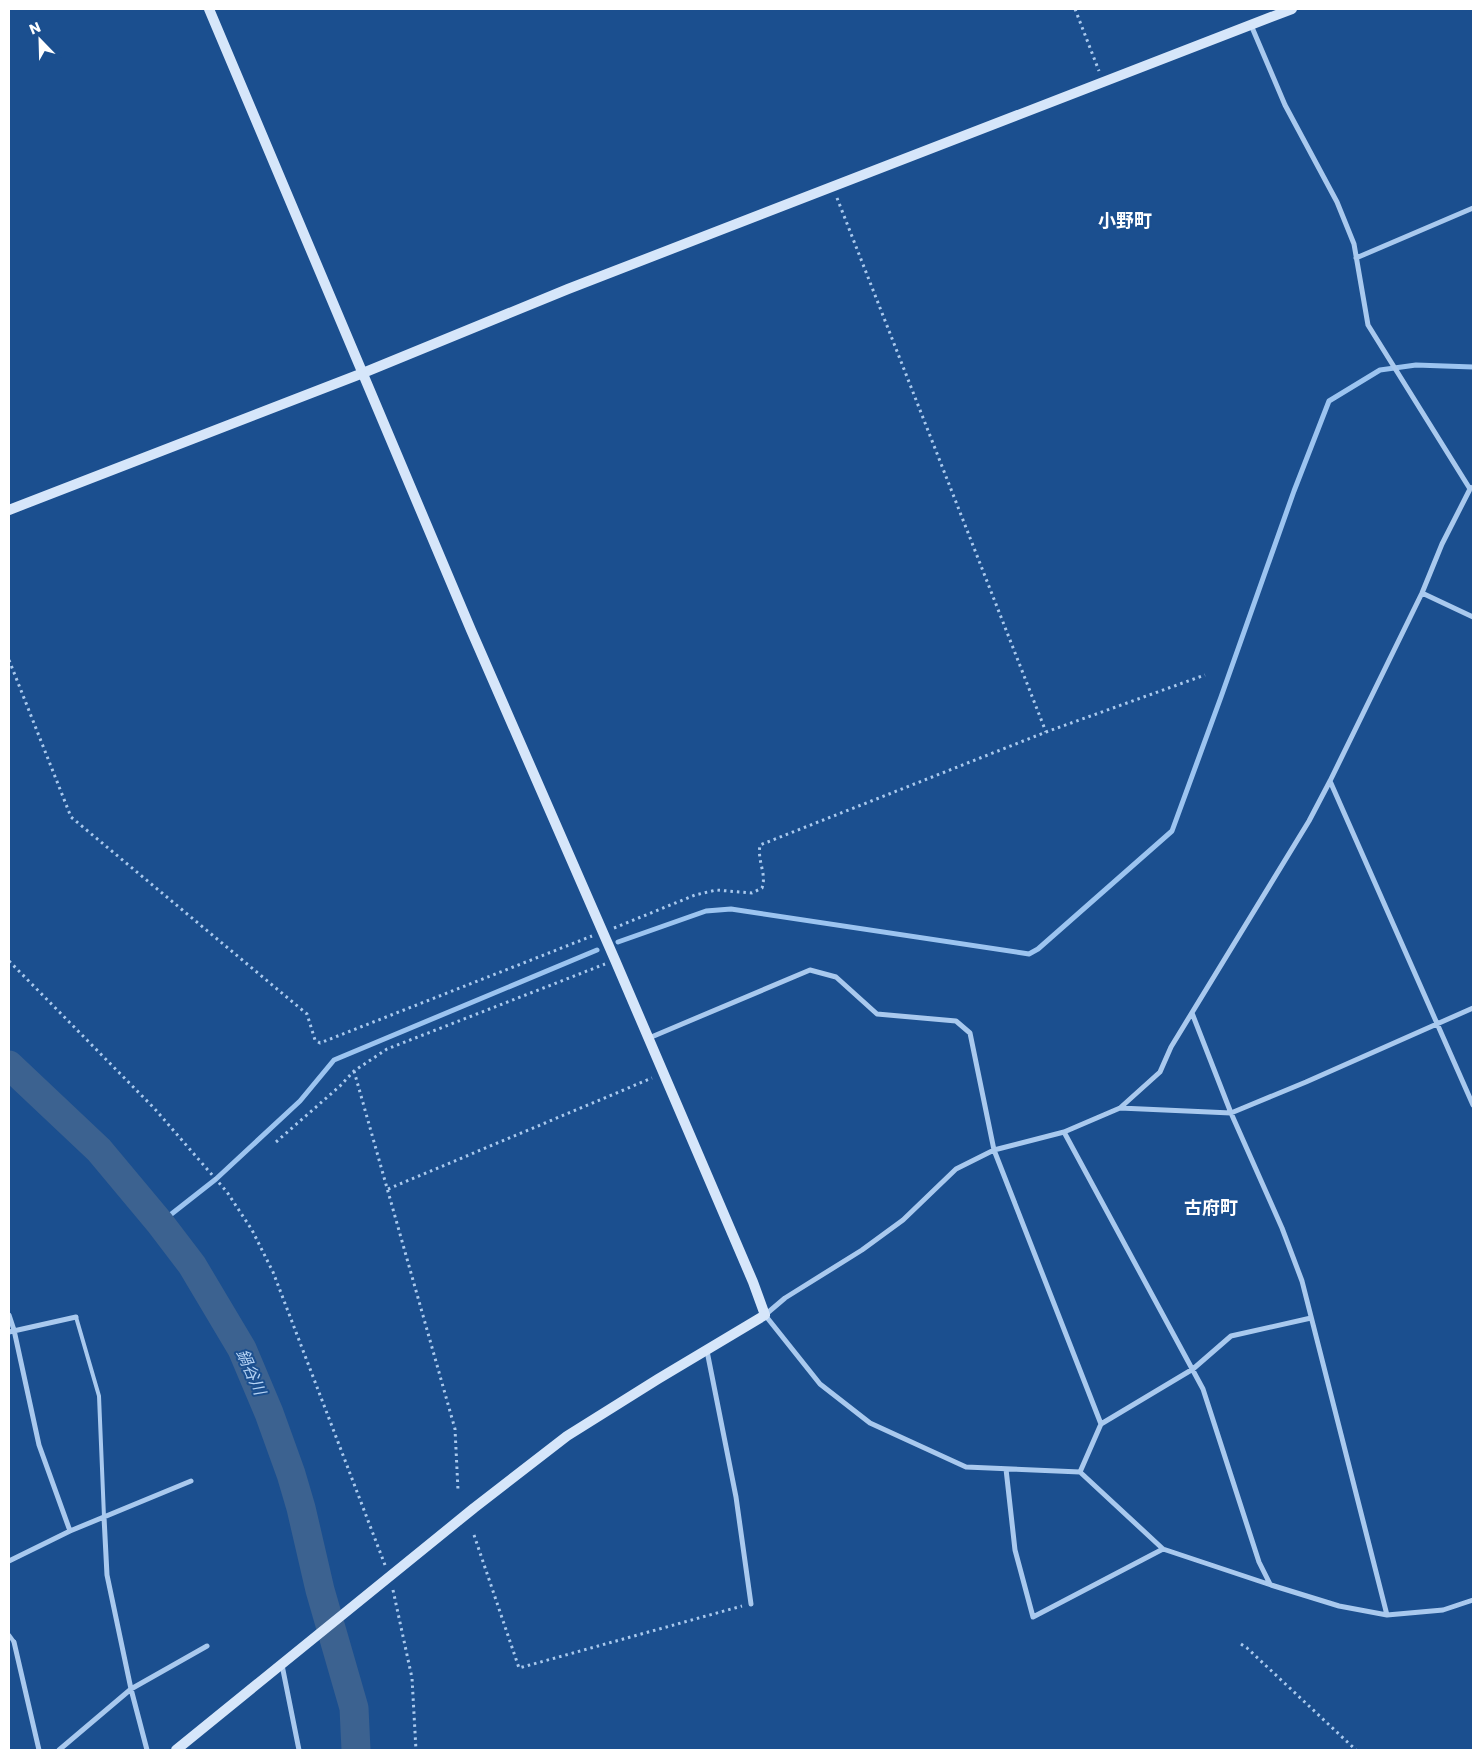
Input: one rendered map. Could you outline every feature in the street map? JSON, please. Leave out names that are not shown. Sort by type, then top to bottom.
[{"type":"street","points":[[209,9],[472,630],[753,1282],[765,1316],[820,1384],[870,1423],[966,1467],[1080,1472],[1163,1549],[1339,1606],[1387,1615],[1443,1610],[1473,1600]]},
{"type":"street","points":[[9,510],[364,373],[568,289],[1292,9]]},
{"type":"street","points":[[176,1750],[474,1508],[567,1436],[658,1379],[765,1316],[785,1298],[862,1250],[903,1220],[956,1168],[994,1150],[1064,1132],[1120,1108],[1160,1072],[1171,1047],[1308,821],[1330,781],[1422,593],[1442,544],[1472,488],[1368,325],[1354,244],[1337,202],[1285,105],[1251,25]]},
{"type":"street","points":[[1356,258],[1473,208]]},
{"type":"street","points":[[1422,593],[1473,617]]},
{"type":"street","points":[[1330,781],[1473,1105]]},
{"type":"street","points":[[649,1038],[810,970],[836,977],[878,1014],[956,1021],[970,1033],[994,1150],[1100,1424]]},
{"type":"street","points":[[1120,1108],[1231,1113],[1473,1008]]},
{"type":"street","points":[[1192,1013],[1231,1113],[1282,1228],[1302,1281],[1387,1615]]},
{"type":"street","points":[[1064,1132],[1203,1389],[1259,1562],[1270,1585]]},
{"type":"street","points":[[9,1316],[39,1445],[70,1531]]},
{"type":"street","points":[[11,1331],[76,1317]]},
{"type":"street","points":[[1080,1472],[1100,1424],[1192,1369],[1231,1336],[1312,1318]]},
{"type":"street","points":[[706,1350],[736,1497],[750,1604]]},
{"type":"street","points":[[1006,1468],[1015,1550],[1032,1617],[1163,1549]]},
{"type":"street","points":[[9,1561],[70,1531],[191,1481]]},
{"type":"street","points":[[104,1517],[107,1575],[146,1750]]},
{"type":"street","points":[[14,1642],[39,1750]]},
{"type":"street","points":[[59,1750],[131,1689],[207,1646]]},
{"type":"street","points":[[282,1665],[300,1750]]},
{"type":"lane","points":[[76,1317],[99,1396],[104,1517]]},
{"type":"lane","points":[[9,1635],[14,1642]]},
{"type":"path","points":[[1075,9],[1102,81]]},
{"type":"path","points":[[832,186],[1046,732]]},
{"type":"path","points":[[9,660],[71,817],[307,1014],[315,1040],[320,1043],[695,895],[716,890],[752,893],[762,888],[764,881],[758,855],[760,845],[1046,732],[1205,675]]},
{"type":"path","points":[[276,1142],[340,1086],[354,1071],[387,1049],[615,960]]},
{"type":"path","points":[[9,961],[154,1108],[228,1192],[252,1230],[273,1272],[388,1578],[412,1678],[416,1750]]},
{"type":"path","points":[[354,1071],[455,1429],[458,1490]]},
{"type":"path","points":[[388,1190],[664,1073]]},
{"type":"path","points":[[474,1536],[519,1668],[750,1604]]},
{"type":"path","points":[[1241,1644],[1356,1750]]},
{"type":"waterway","points":[[618,942],[706,911],[731,909],[1029,954],[1038,949],[1172,831],[1294,491],[1329,401],[1380,370],[1416,365],[1473,367]]},
{"type":"waterway","points":[[160,1223],[216,1179],[300,1101],[334,1060],[597,950]]},
{"type":"waterway","name":"鍋谷川","points":[[9,1065],[99,1150],[160,1223],[192,1265],[242,1349],[269,1413],[301,1508],[320,1590],[354,1708],[356,1750]]},
{"type":"district","name":"小野町","points":[[1125,220]]},
{"type":"district","name":"古府町","points":[[1211,1207]]}]
